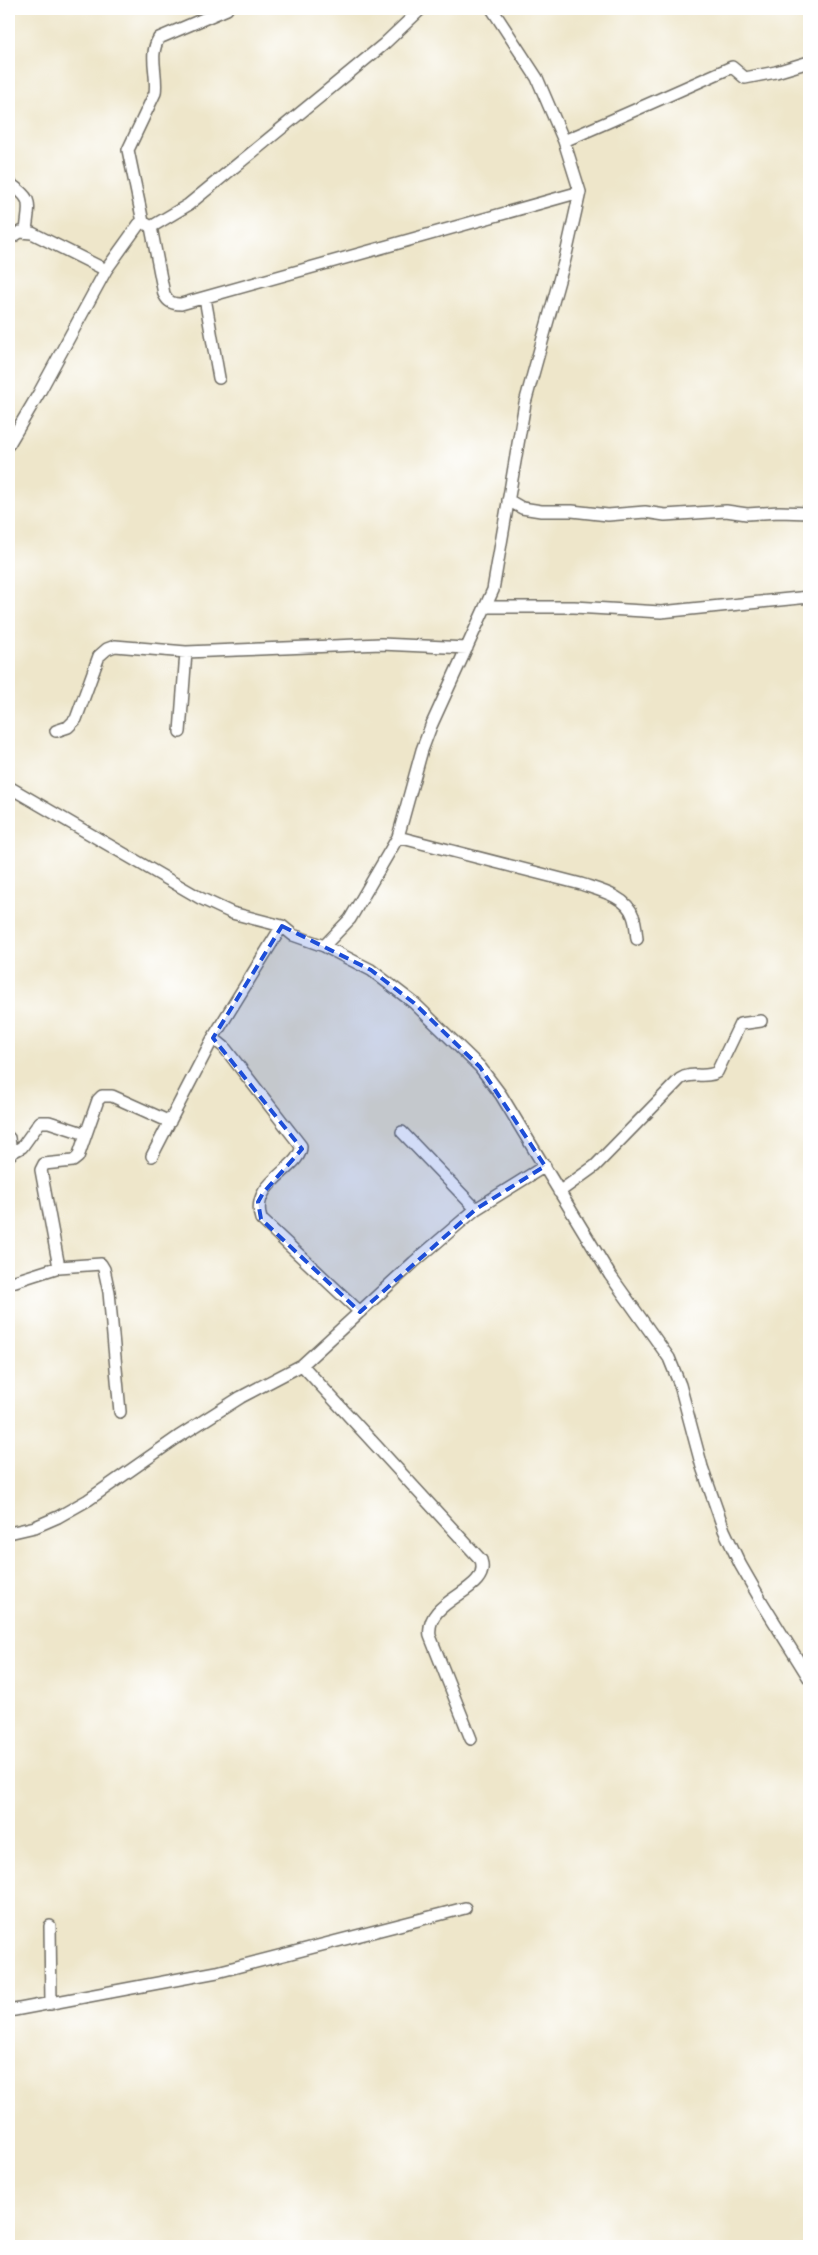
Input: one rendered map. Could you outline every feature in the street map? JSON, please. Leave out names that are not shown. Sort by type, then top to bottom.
[{"type":"street","points":[[227,9],[159,38],[152,54],[156,84],[155,93],[128,150],[162,287],[167,300],[173,304],[205,298],[580,192]]},
{"type":"street","points":[[9,444],[106,270],[135,226],[147,225],[188,205],[382,45],[421,9]]},
{"type":"street","points":[[324,946],[350,919],[398,836],[422,750],[493,590],[525,402],[580,192],[564,140],[537,78],[492,9]]},
{"type":"street","points":[[564,140],[638,110],[732,67],[744,78],[776,72],[809,62]]},
{"type":"street","points":[[9,183],[24,193],[29,201],[26,231]]},
{"type":"street","points":[[9,239],[16,234],[26,231],[106,270]]},
{"type":"street","points":[[205,298],[219,378]]},
{"type":"street","points":[[508,500],[522,508],[540,511],[572,511],[608,515],[645,512],[665,515],[726,510],[747,514],[809,513]]},
{"type":"street","points":[[485,607],[574,607],[661,612],[809,598]]},
{"type":"street","points":[[56,732],[68,727],[76,719],[99,656],[108,648],[115,646],[186,652],[381,644],[467,648]]},
{"type":"street","points":[[180,732],[186,652]]},
{"type":"street","points":[[9,787],[200,898],[232,913],[282,926],[293,934],[324,946],[371,970],[392,985],[480,1067],[501,1095],[610,1275],[669,1358],[680,1385],[705,1476],[724,1530],[762,1604],[809,1678]]},
{"type":"street","points":[[398,836],[581,884],[603,892],[619,900],[631,910],[637,939]]},
{"type":"street","points":[[152,1156],[214,1038],[282,926]]},
{"type":"street","points":[[560,1192],[595,1166],[680,1079],[691,1074],[713,1075],[717,1072],[738,1026],[742,1023],[761,1021]]},
{"type":"street","points":[[214,1038],[224,1047],[301,1146],[298,1155],[263,1192],[258,1202],[261,1219],[360,1312]]},
{"type":"street","points":[[59,1267],[41,1170],[44,1164],[73,1161],[81,1152],[98,1100],[107,1094],[170,1122]]},
{"type":"street","points":[[9,1138],[10,1154],[22,1147],[40,1122],[49,1122],[86,1134]]},
{"type":"street","points":[[402,1132],[476,1209]]},
{"type":"street","points":[[9,1533],[35,1527],[58,1517],[88,1500],[241,1397],[302,1365],[414,1262],[476,1209],[545,1166]]},
{"type":"street","points":[[9,1283],[59,1267],[101,1264],[104,1269],[109,1292],[120,1412]]},
{"type":"street","points":[[302,1365],[481,1560],[483,1566],[480,1576],[434,1614],[429,1626],[430,1636],[470,1739]]},
{"type":"street","points":[[9,2012],[217,1972],[465,1908]]},
{"type":"street","points":[[50,1926],[51,2004]]},
{"type":"highlighted area","points":[[282,926],[371,970],[414,1003],[480,1067],[545,1166],[476,1209],[360,1312],[261,1219],[258,1202],[263,1193],[302,1149],[213,1038]]}]
